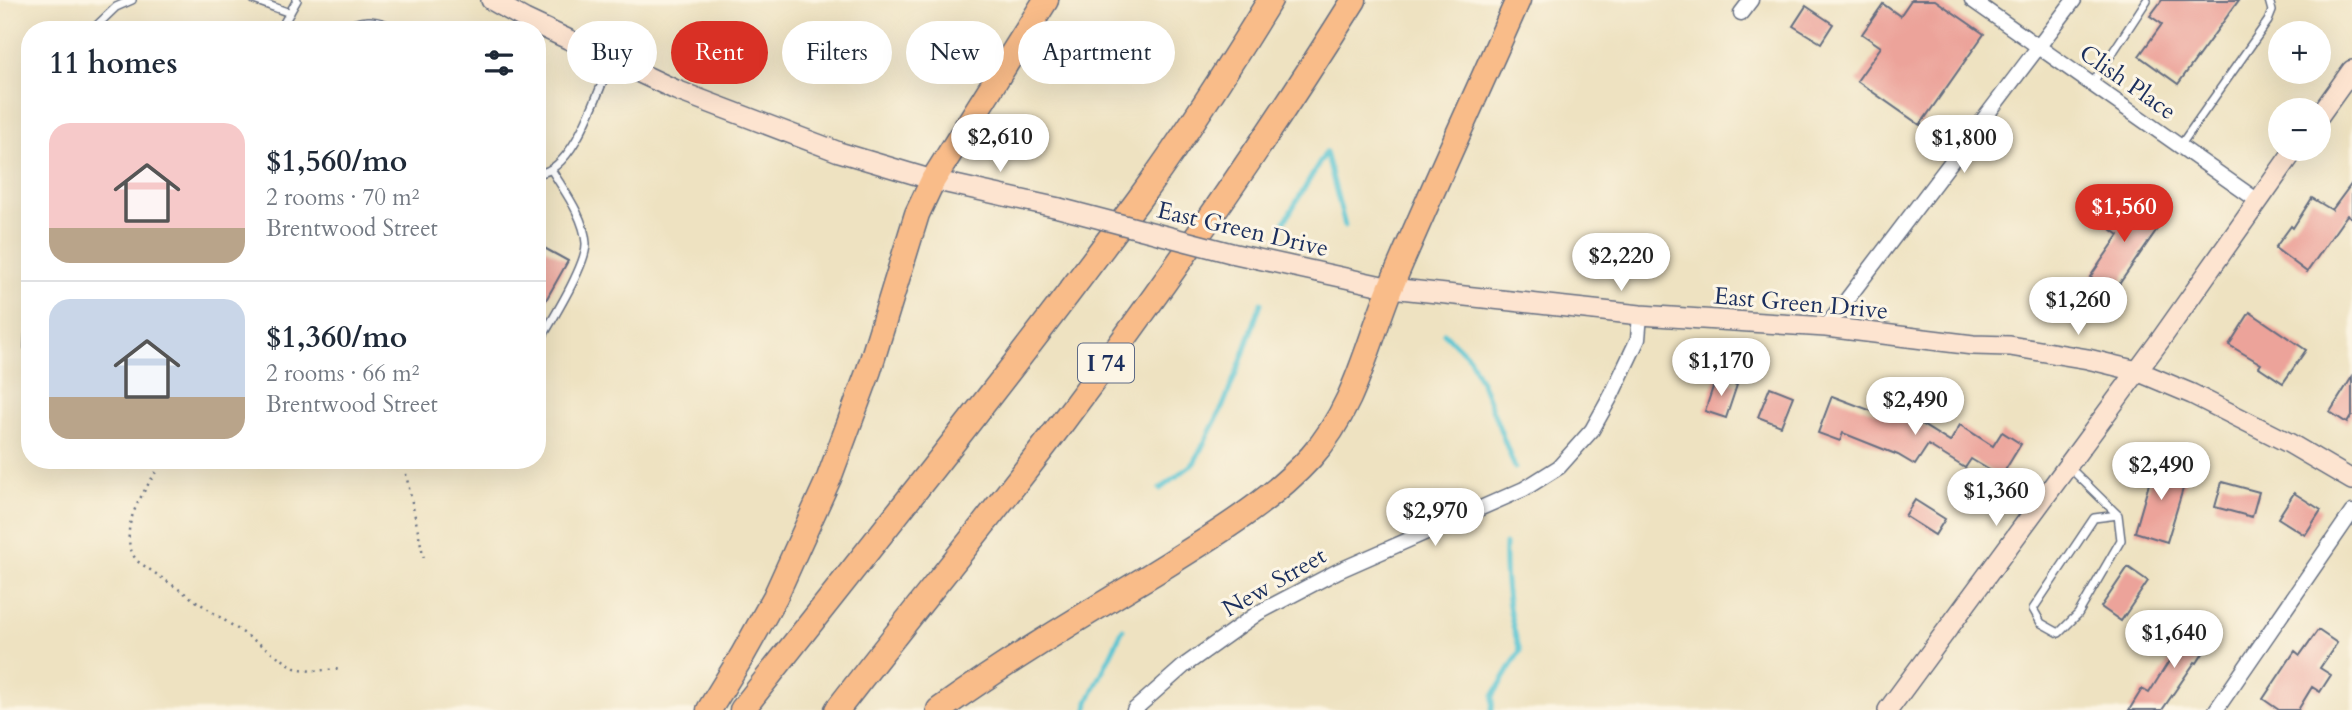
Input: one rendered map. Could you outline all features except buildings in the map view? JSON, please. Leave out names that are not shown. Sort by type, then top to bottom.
[{"type":"highway","points":[[709,710],[775,597],[829,478],[869,370],[917,214],[933,180],[1046,0]]},
{"type":"highway","points":[[1212,93],[1237,30],[1254,0]]},
{"type":"highway","points":[[742,710],[1040,331],[1140,198],[1212,93],[1270,0]]},
{"type":"highway","name":"I 74","points":[[836,710],[1057,429],[1156,296],[1253,158],[1354,0]]},
{"type":"highway","points":[[939,710],[1248,511],[1285,482],[1317,449],[1348,403],[1391,288],[1518,0]]},
{"type":"main road","name":"East Green Drive","points":[[491,0],[529,21]]},
{"type":"main road","name":"East Green Drive","points":[[546,29],[567,39]]},
{"type":"main road","points":[[2331,99],[2352,70]]},
{"type":"main road","name":"East Green Drive","points":[[657,81],[839,152],[933,180],[1059,208],[1231,253],[1391,288],[1640,315],[1826,327],[1973,345],[2010,346],[2088,359],[2137,371],[2192,394],[2289,443],[2352,480]]},
{"type":"main road","points":[[1888,710],[2137,371],[2286,161]]},
{"type":"street","points":[[1741,13],[1751,0]]},
{"type":"street","name":"Clish Place","points":[[1972,0],[2258,201]]},
{"type":"street","points":[[1826,327],[2074,0]]},
{"type":"street","name":"New Street","points":[[1133,710],[1185,665],[1258,613],[1338,571],[1524,489],[1559,467],[1592,430],[1611,396],[1638,339],[1640,315]]},
{"type":"street","points":[[2216,710],[2352,512]]},
{"type":"lane","points":[[101,21],[116,7],[132,0]]},
{"type":"lane","points":[[254,0],[290,13]]},
{"type":"lane","points":[[285,21],[297,0]]},
{"type":"lane","points":[[2092,84],[2147,0]]},
{"type":"lane","points":[[2180,146],[2268,21],[2272,11],[2269,0]]},
{"type":"lane","points":[[546,170],[560,164],[575,144],[601,84]]},
{"type":"lane","points":[[546,330],[576,278],[586,244],[576,211],[551,169]]},
{"type":"lane","points":[[2067,465],[2118,515],[2121,540],[2078,614],[2059,633],[2041,623],[2032,609],[2094,518],[2118,515]]},
{"type":"path","points":[[158,469],[129,523],[129,548],[137,561],[295,668],[311,671],[341,669]]},
{"type":"path","points":[[403,469],[424,559]]},
{"type":"waterway","points":[[1326,152],[1345,226]]},
{"type":"waterway","points":[[1282,226],[1326,152]]},
{"type":"waterway","points":[[1160,489],[1194,463],[1223,406],[1261,303]]},
{"type":"waterway","points":[[1444,333],[1469,357],[1515,468]]},
{"type":"waterway","points":[[1492,710],[1493,696],[1520,651],[1508,598],[1505,544]]},
{"type":"waterway","points":[[1087,710],[1088,702],[1123,629]]}]
